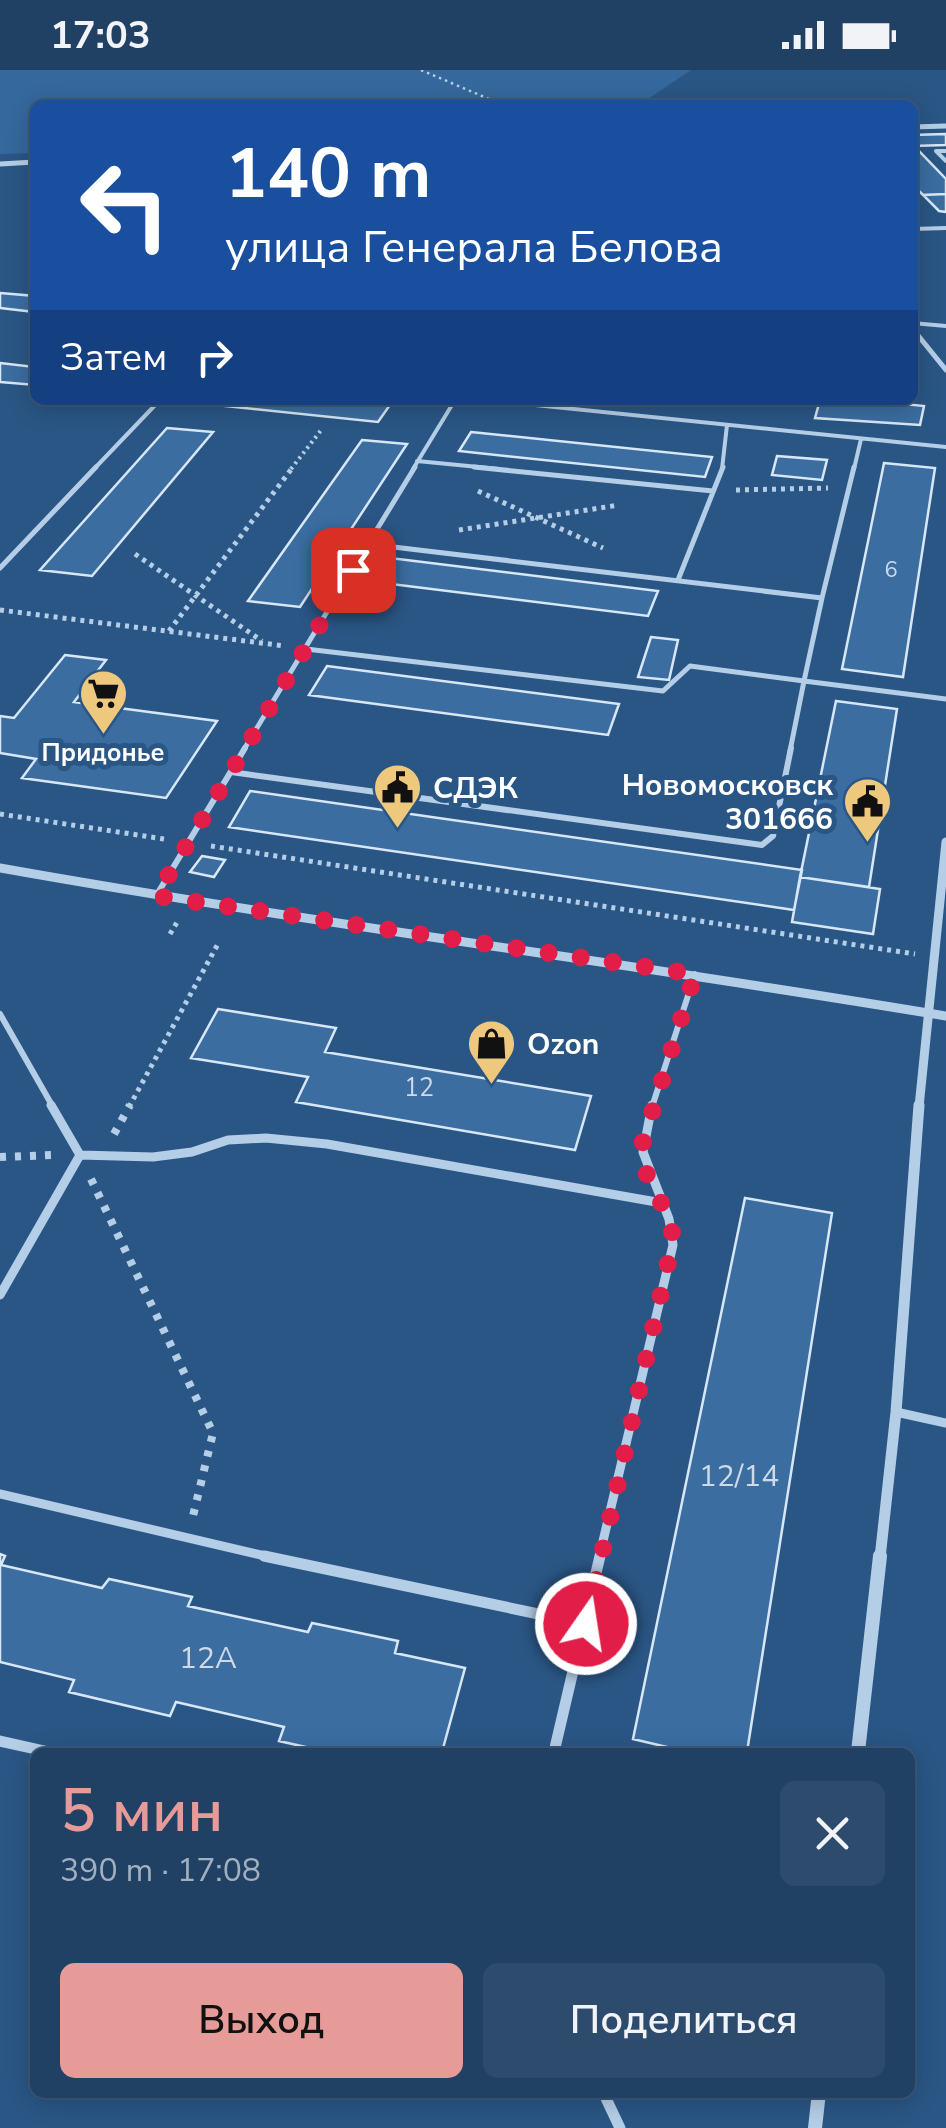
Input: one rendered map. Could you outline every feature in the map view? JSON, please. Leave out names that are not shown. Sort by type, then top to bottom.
[{"type":"street","points":[[918,128],[946,126]]},
{"type":"street","points":[[0,164],[30,162]]},
{"type":"street","points":[[918,333],[946,370]]},
{"type":"street","points":[[858,1748],[896,1412],[926,1013],[946,842]]},
{"type":"street","points":[[0,868],[156,896],[695,974],[946,1016]]},
{"type":"street","points":[[815,2128],[818,2098]]},
{"type":"lane","points":[[946,151],[936,152],[946,161]]},
{"type":"lane","points":[[918,229],[946,228]]},
{"type":"lane","points":[[918,325],[946,326]]},
{"type":"lane","points":[[0,568],[155,405]]},
{"type":"lane","points":[[156,896],[452,405]]},
{"type":"lane","points":[[534,405],[946,447]]},
{"type":"lane","points":[[678,580],[724,464],[727,425]]},
{"type":"lane","points":[[231,772],[762,845],[773,836],[822,598],[861,439]]},
{"type":"lane","points":[[417,461],[713,491]]},
{"type":"lane","points":[[368,544],[822,598]]},
{"type":"lane","points":[[306,648],[664,691],[690,666],[946,699]]},
{"type":"lane","points":[[555,1748],[672,1245],[672,1221],[648,1181],[642,1145],[695,974]]},
{"type":"lane","points":[[0,1014],[80,1155]]},
{"type":"lane","points":[[80,1155],[153,1157],[192,1152],[228,1140],[266,1138],[326,1144],[662,1202]]},
{"type":"lane","points":[[0,1294],[80,1155]]},
{"type":"lane","points":[[896,1412],[946,1423]]},
{"type":"lane","points":[[0,1494],[586,1624]]},
{"type":"lane","points":[[0,1741],[31,1748]]},
{"type":"lane","points":[[605,2098],[620,2128]]},
{"type":"path","points":[[421,70],[491,100]]},
{"type":"path","points":[[170,631],[322,428]]},
{"type":"path","points":[[467,486],[606,549]]},
{"type":"path","points":[[713,491],[849,488]]},
{"type":"path","points":[[442,533],[624,505]]},
{"type":"path","points":[[135,554],[295,666]]},
{"type":"path","points":[[0,610],[306,648]]},
{"type":"path","points":[[0,814],[933,957]]},
{"type":"path","points":[[102,1156],[219,942]]},
{"type":"path","points":[[0,1156],[80,1155],[213,1433],[188,1538]]},
{"type":"shaded area","points":[[0,70],[691,70],[646,100],[30,100],[30,153],[0,154]]},
{"type":"building","points":[[946,134],[946,145],[918,146],[918,135]]},
{"type":"building","points":[[918,150],[946,179],[946,194],[923,195],[918,190]]},
{"type":"building","points":[[946,194],[946,212],[939,211],[923,195]]},
{"type":"building","points":[[0,293],[30,296],[30,311],[0,308]]},
{"type":"building","points":[[0,363],[30,366],[30,385],[0,382]]},
{"type":"building","points":[[216,405],[390,405],[378,422]]},
{"type":"building","points":[[819,405],[924,406],[920,425],[815,418]]},
{"type":"building","points":[[167,428],[213,432],[92,576],[40,570]]},
{"type":"building","points":[[471,432],[712,457],[705,477],[459,451]]},
{"type":"building","points":[[362,440],[407,444],[300,607],[248,601]]},
{"type":"building","points":[[777,456],[827,460],[822,480],[772,475]]},
{"type":"building","points":[[884,463],[935,468],[903,677],[842,669]]},
{"type":"building","points":[[390,558],[658,591],[648,616],[375,582]]},
{"type":"building","points":[[651,637],[678,640],[669,680],[638,677]]},
{"type":"building","name":"Придонье","points":[[65,655],[106,660],[74,702],[217,721],[166,798],[22,778],[36,759],[0,753],[0,716],[14,718]]},
{"type":"building","points":[[327,666],[619,704],[608,735],[309,695]]},
{"type":"building","points":[[836,701],[897,709],[869,887],[800,877]]},
{"type":"building","points":[[250,791],[802,870],[794,910],[229,827]]},
{"type":"building","points":[[202,856],[225,860],[214,877],[190,872]]},
{"type":"building","points":[[800,877],[880,889],[873,934],[792,922]]},
{"type":"building","points":[[218,1009],[336,1028],[325,1052],[591,1096],[575,1150],[296,1102],[308,1077],[191,1058]]},
{"type":"building","points":[[745,1198],[832,1213],[748,1748],[671,1748],[633,1739]]},
{"type":"building","points":[[0,1554],[5,1556],[1,1565],[102,1588],[109,1579],[192,1597],[188,1606],[308,1632],[312,1623],[398,1641],[395,1653],[465,1668],[443,1748],[310,1748],[279,1741],[284,1727],[176,1702],[170,1716],[69,1692],[74,1680],[0,1662]]},
{"type":"place","name":"Придонье","points":[[103,736]]},
{"type":"place","name":"СДЭК","points":[[398,830]]},
{"type":"place","name":"Новомосковск 301666","points":[[868,844]]},
{"type":"place","name":"Ozon","points":[[492,1086]]},
{"type":"route","points":[[353,570],[156,896],[695,974],[642,1145],[648,1181],[672,1221],[672,1245],[586,1624]]}]
